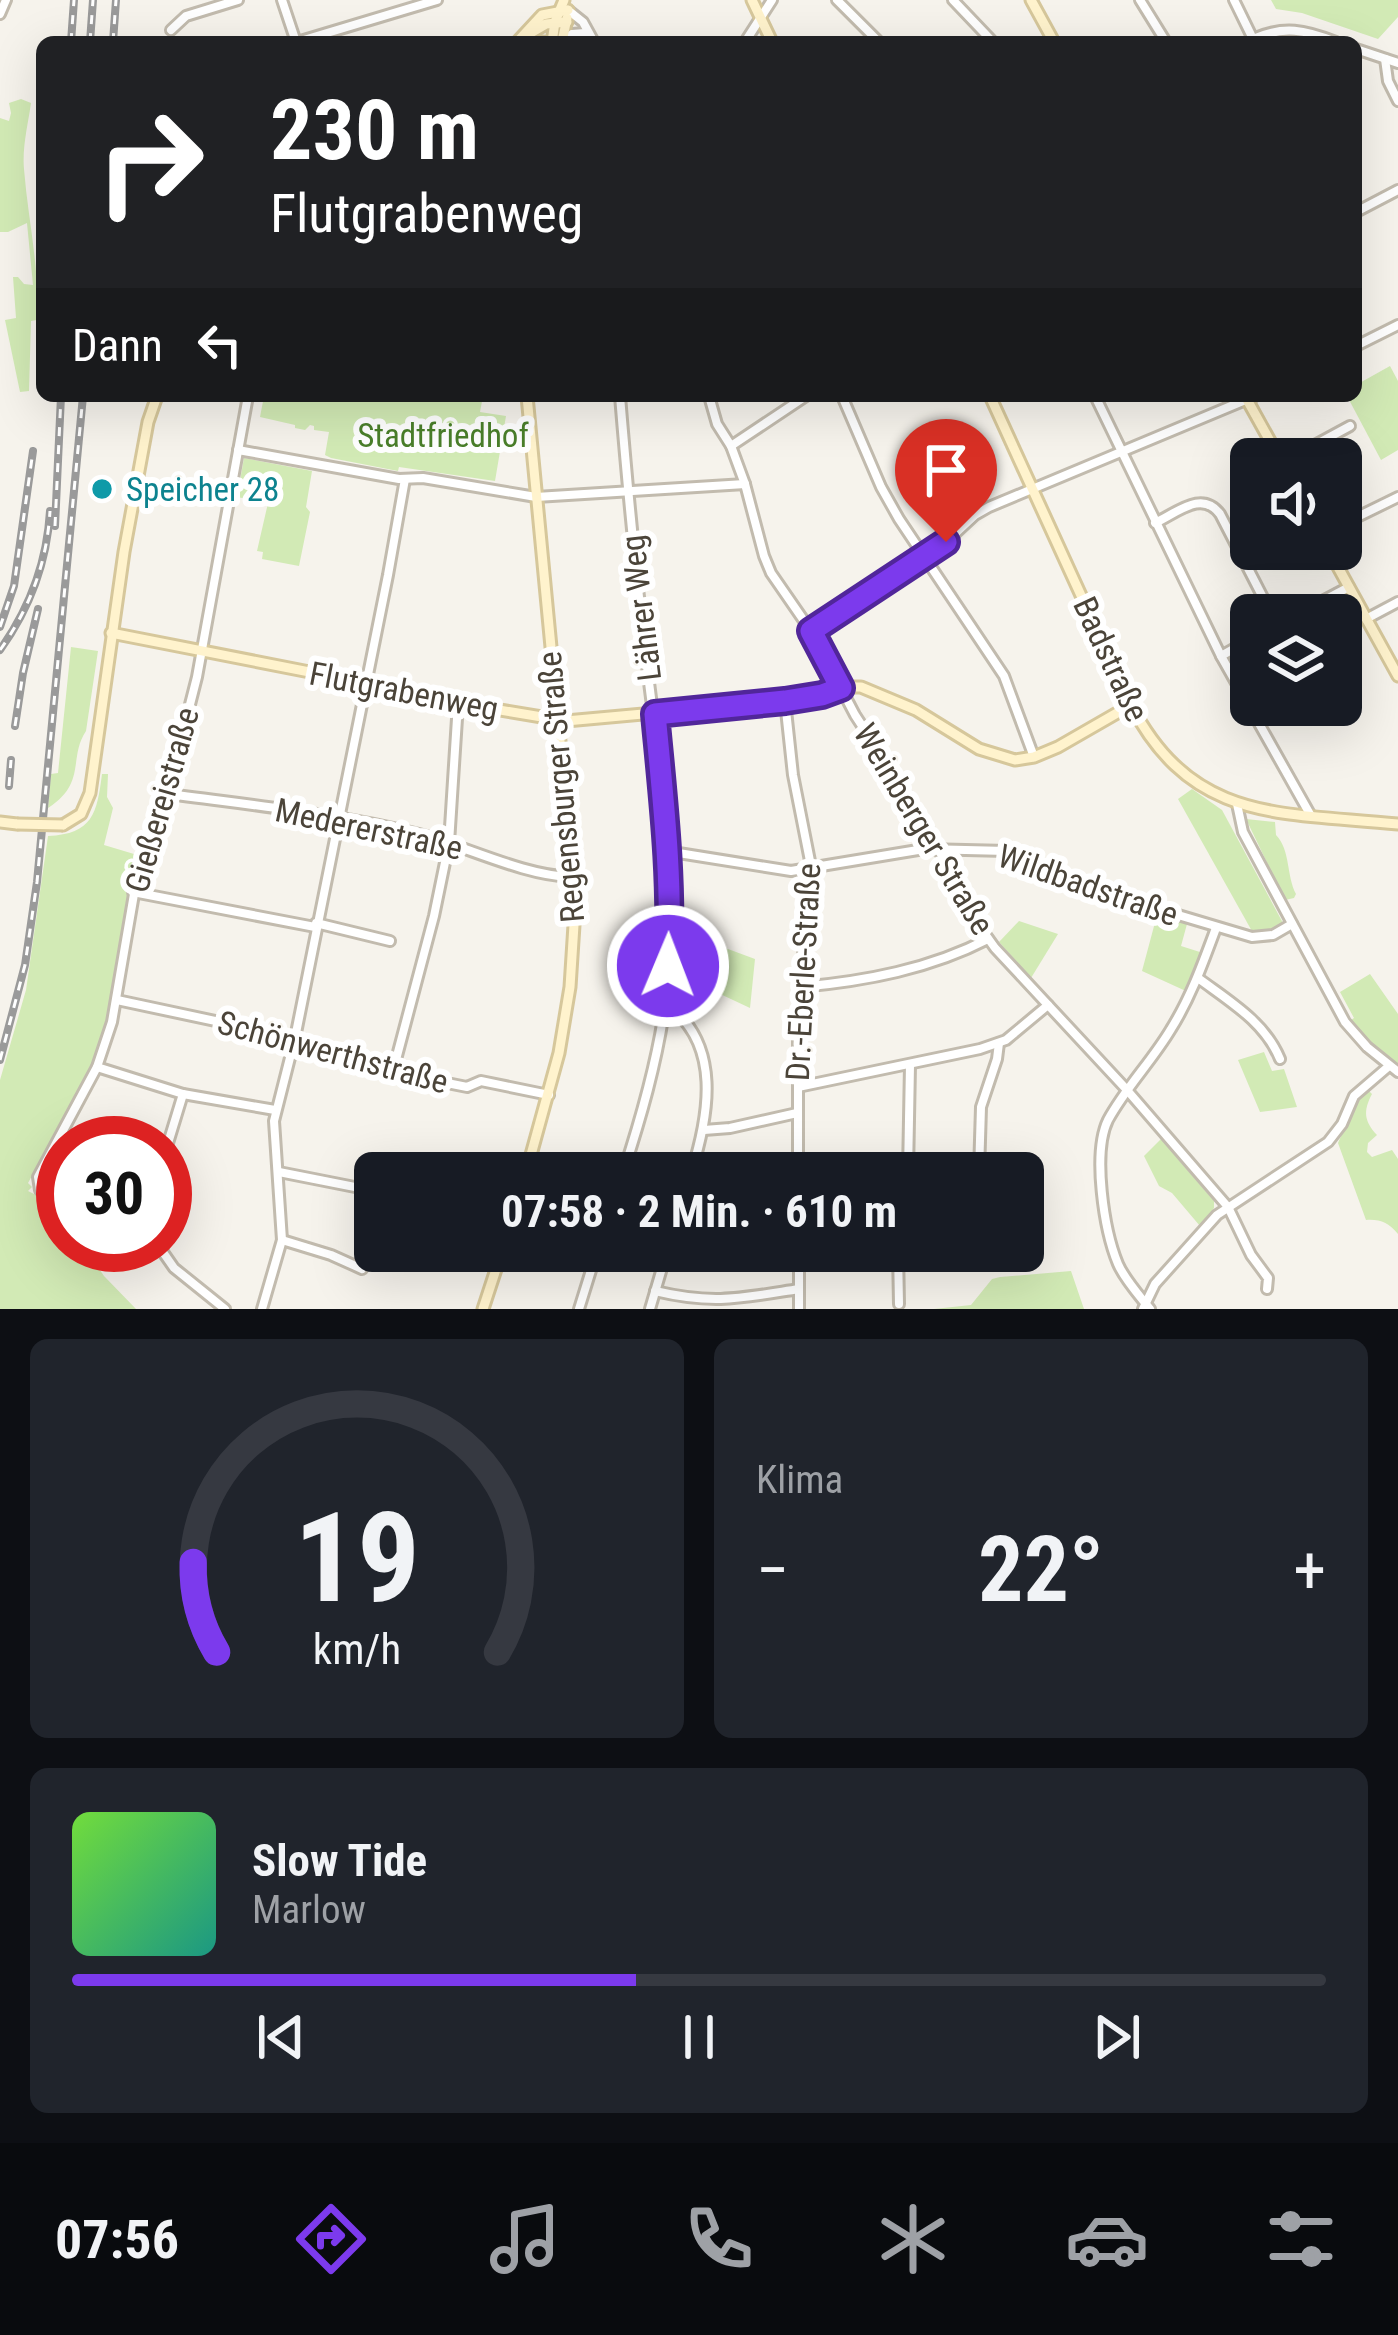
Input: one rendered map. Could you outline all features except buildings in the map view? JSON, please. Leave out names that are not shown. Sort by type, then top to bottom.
[{"type":"street","points":[[0,14],[6,0]]},
{"type":"street","points":[[171,30],[186,16],[238,0]]},
{"type":"street","points":[[282,0],[294,36]]},
{"type":"street","points":[[316,36],[437,0]]},
{"type":"street","points":[[752,0],[769,36]]},
{"type":"street","points":[[749,36],[772,0]]},
{"type":"street","points":[[837,0],[873,36]]},
{"type":"street","points":[[953,0],[987,36]]},
{"type":"street","points":[[1031,0],[1048,36]]},
{"type":"street","points":[[1140,0],[1162,36]]},
{"type":"street","points":[[1234,0],[1252,36]]},
{"type":"street","points":[[563,11],[588,36]]},
{"type":"street","points":[[526,36],[542,14],[563,11],[583,22],[591,36]]},
{"type":"street","points":[[1266,36],[1286,29],[1320,36]]},
{"type":"street","points":[[570,36],[585,33]]},
{"type":"street","points":[[1362,52],[1398,63]]},
{"type":"street","points":[[1384,59],[1398,100]]},
{"type":"street","points":[[1362,209],[1398,190]]},
{"type":"street","points":[[1362,343],[1398,325]]},
{"type":"street","points":[[0,823],[73,821],[90,793],[111,633],[155,402]]},
{"type":"street","name":"Gießereistraße","points":[[71,1116],[97,1067],[117,1000],[134,892],[202,651],[247,402]]},
{"type":"street","name":"Regensburger Straße","points":[[528,402],[572,878],[572,968],[560,1053],[532,1152]]},
{"type":"street","name":"Lährer Weg","points":[[620,402],[655,714],[670,928],[655,1062],[629,1152]]},
{"type":"street","name":"Weinberger Straße","points":[[712,402],[745,484],[768,567],[811,631],[988,939],[1228,1207],[1268,1278],[1267,1289]]},
{"type":"street","points":[[731,446],[797,402]]},
{"type":"street","points":[[845,402],[881,487],[1004,676],[1034,757]]},
{"type":"street","name":"Badstraße","points":[[993,402],[1131,705],[1150,739],[1173,764],[1207,790],[1237,804],[1267,812],[1398,824]]},
{"type":"street","points":[[1098,402],[1221,656],[1311,816]]},
{"type":"street","points":[[811,631],[946,542],[975,515],[1237,402]]},
{"type":"street","points":[[1252,402],[1270,438]]},
{"type":"street","points":[[1328,438],[1350,426]]},
{"type":"street","points":[[238,450],[536,497],[745,484]]},
{"type":"street","points":[[262,1309],[282,1240],[274,1110],[295,1038],[405,479]]},
{"type":"street","points":[[1362,514],[1398,496]]},
{"type":"street","points":[[1155,523],[1196,504],[1213,504],[1261,594]]},
{"type":"street","points":[[1339,570],[1398,676]]},
{"type":"street","points":[[1335,594],[1348,587]]},
{"type":"street","points":[[1366,619],[1398,602]]},
{"type":"street","name":"Flutgrabenweg","points":[[111,633],[557,719],[584,721],[785,701],[841,688]]},
{"type":"street","points":[[1221,656],[1230,651]]},
{"type":"street","points":[[841,688],[861,687],[906,704],[979,749],[1015,760],[1058,747],[1131,705]]},
{"type":"street","name":"Dr.-Eberle-Straße","points":[[785,701],[810,868],[798,1022],[798,1152]]},
{"type":"street","points":[[393,1071],[449,843],[458,703]]},
{"type":"street","name":"Medererstraße","points":[[162,793],[338,817],[572,878]]},
{"type":"street","points":[[1146,1307],[1155,1284],[1217,1215],[1328,1142],[1354,1096],[1394,1069],[1350,1029],[1243,832],[1237,804]]},
{"type":"street","name":"Wildbadstraße","points":[[667,851],[791,871],[938,848],[1015,852],[1091,888],[1216,928],[1259,938],[1292,924]]},
{"type":"street","points":[[134,892],[390,941]]},
{"type":"street","points":[[1146,1307],[1117,1261],[1107,1222],[1101,1140],[1127,1090],[1171,1031],[1216,928]]},
{"type":"street","points":[[801,987],[898,972],[988,939]]},
{"type":"street","points":[[1198,978],[1267,1033],[1280,1058]]},
{"type":"street","name":"Schönwerthstraße","points":[[117,1000],[295,1038],[393,1071],[467,1087],[481,1082],[549,1095]]},
{"type":"street","points":[[665,1003],[686,1021],[700,1049],[707,1090],[697,1152]]},
{"type":"street","points":[[798,1088],[999,1042],[1049,1005]]},
{"type":"street","points":[[981,1152],[982,1107],[999,1042]]},
{"type":"street","points":[[908,1152],[910,1065]]},
{"type":"street","points":[[97,1067],[183,1094],[274,1110]]},
{"type":"street","points":[[176,1116],[183,1094]]},
{"type":"street","points":[[704,1130],[797,1113]]},
{"type":"street","points":[[279,1172],[354,1187]]},
{"type":"street","points":[[282,1240],[354,1265]]},
{"type":"street","points":[[179,1272],[225,1309]]},
{"type":"street","points":[[483,1309],[495,1272]]},
{"type":"street","points":[[579,1309],[590,1272]]},
{"type":"street","points":[[650,1309],[661,1272]]},
{"type":"street","points":[[799,1272],[799,1309]]},
{"type":"street","points":[[898,1272],[899,1304]]},
{"type":"street","points":[[656,1292],[720,1301],[799,1289]]},
{"type":"green space","points":[[1271,0],[1398,0],[1398,17],[1378,39],[1276,9]]},
{"type":"green space","points":[[21,99],[31,103],[24,161],[36,320],[31,321],[29,391],[20,392],[5,320],[16,318],[13,277],[33,285],[27,223],[0,232],[0,118],[9,121],[9,103]]},
{"type":"green space","points":[[1390,366],[1398,381],[1398,450],[1381,460],[1350,402],[1362,402],[1362,382]]},
{"type":"green space","name":"Stadtfriedhof","points":[[263,402],[482,402],[480,412],[506,416],[495,481],[331,458],[325,455],[329,432],[260,417]]},
{"type":"green space","points":[[244,458],[312,471],[299,566],[262,559],[263,552],[257,551],[268,503],[237,497]]},
{"type":"green space","points":[[71,647],[98,651],[86,731],[72,780],[48,808],[51,774],[58,773]]},
{"type":"green space","points":[[102,774],[108,774],[107,797],[113,808],[104,845],[134,854],[110,1008],[90,1070],[65,1116],[36,1116],[36,1168],[28,1191],[36,1195],[36,1272],[101,1272],[136,1309],[0,1309],[0,1080],[26,990],[48,836],[84,826],[98,800]]},
{"type":"green space","points":[[1192,789],[1222,810],[1283,923],[1253,933],[1178,799]]},
{"type":"green space","points":[[1246,819],[1275,822],[1294,898],[1285,900]]},
{"type":"green space","points":[[1157,915],[1187,924],[1181,946],[1203,953],[1188,992],[1142,971]]},
{"type":"green space","points":[[1019,921],[1058,934],[1031,978],[999,942]]},
{"type":"green space","points":[[674,929],[755,959],[750,1008],[674,978]]},
{"type":"green space","points":[[1370,974],[1398,1014],[1398,1066],[1348,1022],[1354,1018],[1340,992]]},
{"type":"green space","points":[[1264,1052],[1272,1071],[1284,1069],[1297,1107],[1260,1112],[1238,1060]]},
{"type":"green space","points":[[1366,1088],[1372,1094],[1367,1120],[1377,1135],[1368,1143],[1367,1152],[1372,1157],[1392,1150],[1398,1159],[1398,1234],[1384,1222],[1366,1220],[1338,1143]]},
{"type":"green space","points":[[1161,1139],[1214,1201],[1200,1226],[1172,1193],[1159,1186],[1144,1156]]},
{"type":"green space","points":[[1071,1271],[1084,1309],[934,1309],[971,1305],[992,1279]]},
{"type":"railway","points":[[71,36],[74,0]]},
{"type":"railway","points":[[90,36],[93,0]]},
{"type":"railway","points":[[113,36],[116,0]]},
{"type":"railway","points":[[55,526],[61,402]]},
{"type":"railway","points":[[0,1060],[25,965],[37,882],[82,402]]},
{"type":"railway","points":[[0,627],[14,586],[33,451]]},
{"type":"railway","points":[[0,650],[35,584],[50,511]]},
{"type":"railway","points":[[15,726],[38,609]]},
{"type":"railway","points":[[9,786],[11,760]]},
{"type":"place","name":"Speicher 28","points":[[102,489]]},
{"type":"route","points":[[668,966],[667,851],[655,714],[785,701],[841,688],[811,631],[946,542]]}]
